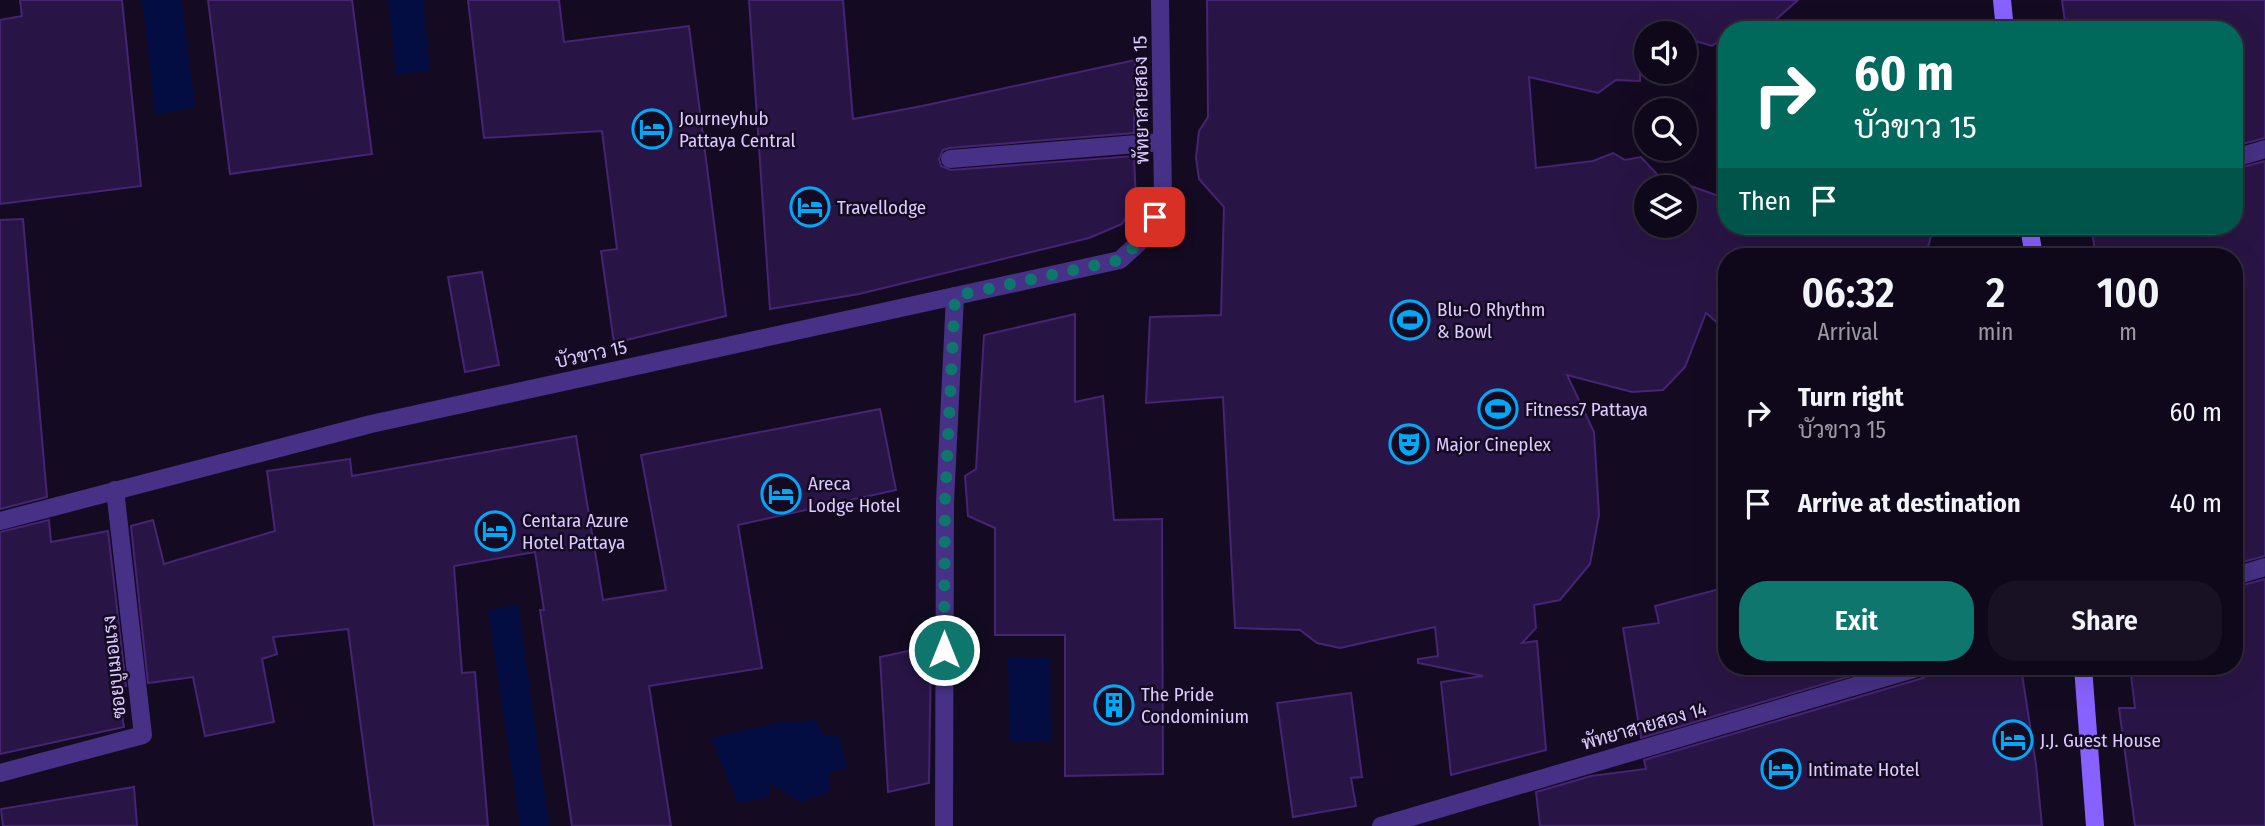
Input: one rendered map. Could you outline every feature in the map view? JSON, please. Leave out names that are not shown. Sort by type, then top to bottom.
[{"type":"main road","points":[[2001,0],[2004,21]]},
{"type":"main road","points":[[2084,675],[2095,826]]},
{"type":"street","name":"พัทยาสายสอง 15","points":[[1160,0],[1163,199]]},
{"type":"street","points":[[950,159],[1162,142]]},
{"type":"street","points":[[2243,156],[2265,149]]},
{"type":"street","name":"บัวขาว 15","points":[[0,521],[396,418],[1120,260],[1146,236],[1163,199]]},
{"type":"street","points":[[944,826],[945,502],[955,296]]},
{"type":"street","name":"ซอยบูเมอแรง","points":[[0,772],[142,735],[115,490]]},
{"type":"street","points":[[2243,574],[2265,567]]},
{"type":"street","name":"พัทยาสายสอง 14","points":[[1381,826],[1893,675]]},
{"type":"shaded area","points":[[142,0],[182,0],[195,108],[155,114]]},
{"type":"shaded area","points":[[388,0],[423,0],[430,70],[396,75]]},
{"type":"shaded area","points":[[518,605],[549,826],[520,826],[488,610]]},
{"type":"shaded area","points":[[1050,657],[1051,741],[1009,742],[1008,658]]},
{"type":"shaded area","points":[[816,720],[824,736],[839,736],[847,768],[830,772],[829,792],[800,802],[770,783],[770,797],[738,803],[711,738],[781,722]]},
{"type":"building","points":[[20,0],[122,0],[141,186],[0,204],[0,20],[22,16]]},
{"type":"building","points":[[208,0],[352,0],[372,154],[230,174]]},
{"type":"building","points":[[468,0],[559,0],[564,42],[689,26],[726,316],[614,343],[601,251],[617,249],[602,131],[484,138]]},
{"type":"building","points":[[749,0],[843,0],[853,119],[1135,60],[1134,133],[949,148],[943,150],[939,159],[941,166],[951,170],[1134,156],[1136,202],[1122,224],[1089,238],[859,294],[770,309]]},
{"type":"building","points":[[1207,0],[1798,0],[1774,21],[1718,21],[1718,42],[1712,46],[1697,42],[1697,21],[1634,21],[1634,81],[1616,80],[1598,93],[1529,77],[1536,168],[1593,161],[1613,153],[1625,160],[1634,158],[1634,161],[1645,161],[1658,175],[1634,175],[1634,238],[1697,238],[1697,188],[1718,196],[1718,235],[1931,235],[1928,248],[1718,248],[1718,323],[1706,313],[1685,367],[1663,390],[1632,392],[1567,375],[1594,432],[1599,515],[1590,564],[1560,600],[1534,605],[1536,628],[1522,643],[1537,641],[1546,750],[1451,775],[1441,682],[1483,676],[1418,663],[1418,659],[1438,656],[1435,627],[1340,648],[1317,643],[1300,630],[1235,628],[1223,397],[1146,403],[1150,317],[1221,315],[1224,207],[1199,179],[1196,158],[1199,131],[1208,117]]},
{"type":"building","points":[[2062,0],[2265,0],[2265,138],[2243,144],[2243,21],[2065,21]]},
{"type":"building","points":[[2265,161],[2265,556],[2243,562],[2243,248],[2095,248],[2092,235],[2243,235],[2243,167]]},
{"type":"building","points":[[23,219],[47,497],[0,509],[0,220]]},
{"type":"building","points":[[482,272],[499,365],[465,372],[448,277]]},
{"type":"building","points":[[1075,314],[1075,402],[1103,396],[1114,520],[1162,519],[1163,774],[1065,776],[1065,635],[995,635],[995,528],[968,516],[965,476],[976,469],[984,335]]},
{"type":"building","points":[[880,409],[896,490],[738,525],[762,668],[649,686],[671,826],[572,826],[540,610],[544,610],[535,552],[454,566],[462,673],[475,672],[488,826],[374,826],[348,629],[273,637],[277,654],[262,659],[274,722],[205,736],[193,677],[148,683],[131,526],[153,520],[164,564],[275,531],[267,471],[350,459],[352,476],[576,436],[603,600],[666,590],[641,455]]},
{"type":"building","points":[[49,520],[51,542],[108,531],[126,686],[117,687],[124,727],[0,754],[0,532]]},
{"type":"building","points":[[2265,579],[2265,826],[2135,826],[2119,708],[2135,708],[2131,675],[2243,675],[2243,585]]},
{"type":"building","points":[[1718,589],[1718,675],[1854,675],[1641,738],[1623,628],[1659,623],[1655,606]]},
{"type":"building","points":[[931,646],[929,783],[888,792],[880,657]]},
{"type":"building","points":[[1928,675],[2022,675],[2042,826],[1540,826],[1536,792],[1591,776],[1646,769],[1644,760]]},
{"type":"building","points":[[1351,693],[1362,777],[1351,778],[1356,806],[1293,817],[1277,703]]},
{"type":"building","points":[[134,787],[137,826],[3,826],[1,809]]},
{"type":"place","name":"Journeyhub Pattaya Central","points":[[652,129]]},
{"type":"place","name":"Travellodge","points":[[810,207]]},
{"type":"place","name":"Blu-O Rhythm & Bowl","points":[[1410,320]]},
{"type":"place","name":"Fitness7 Pattaya","points":[[1498,409]]},
{"type":"place","name":"Major Cineplex","points":[[1409,444]]},
{"type":"place","name":"Areca Lodge Hotel","points":[[781,494]]},
{"type":"place","name":"Centara Azure Hotel Pattaya","points":[[495,531]]},
{"type":"place","name":"The Pride Condominium","points":[[1114,705]]},
{"type":"place","name":"J.J. Guest House","points":[[2013,740]]},
{"type":"place","name":"Intimate Hotel","points":[[1781,769]]},
{"type":"route","points":[[944,650],[945,502],[955,296],[1120,260],[1146,236],[1155,217]]}]
